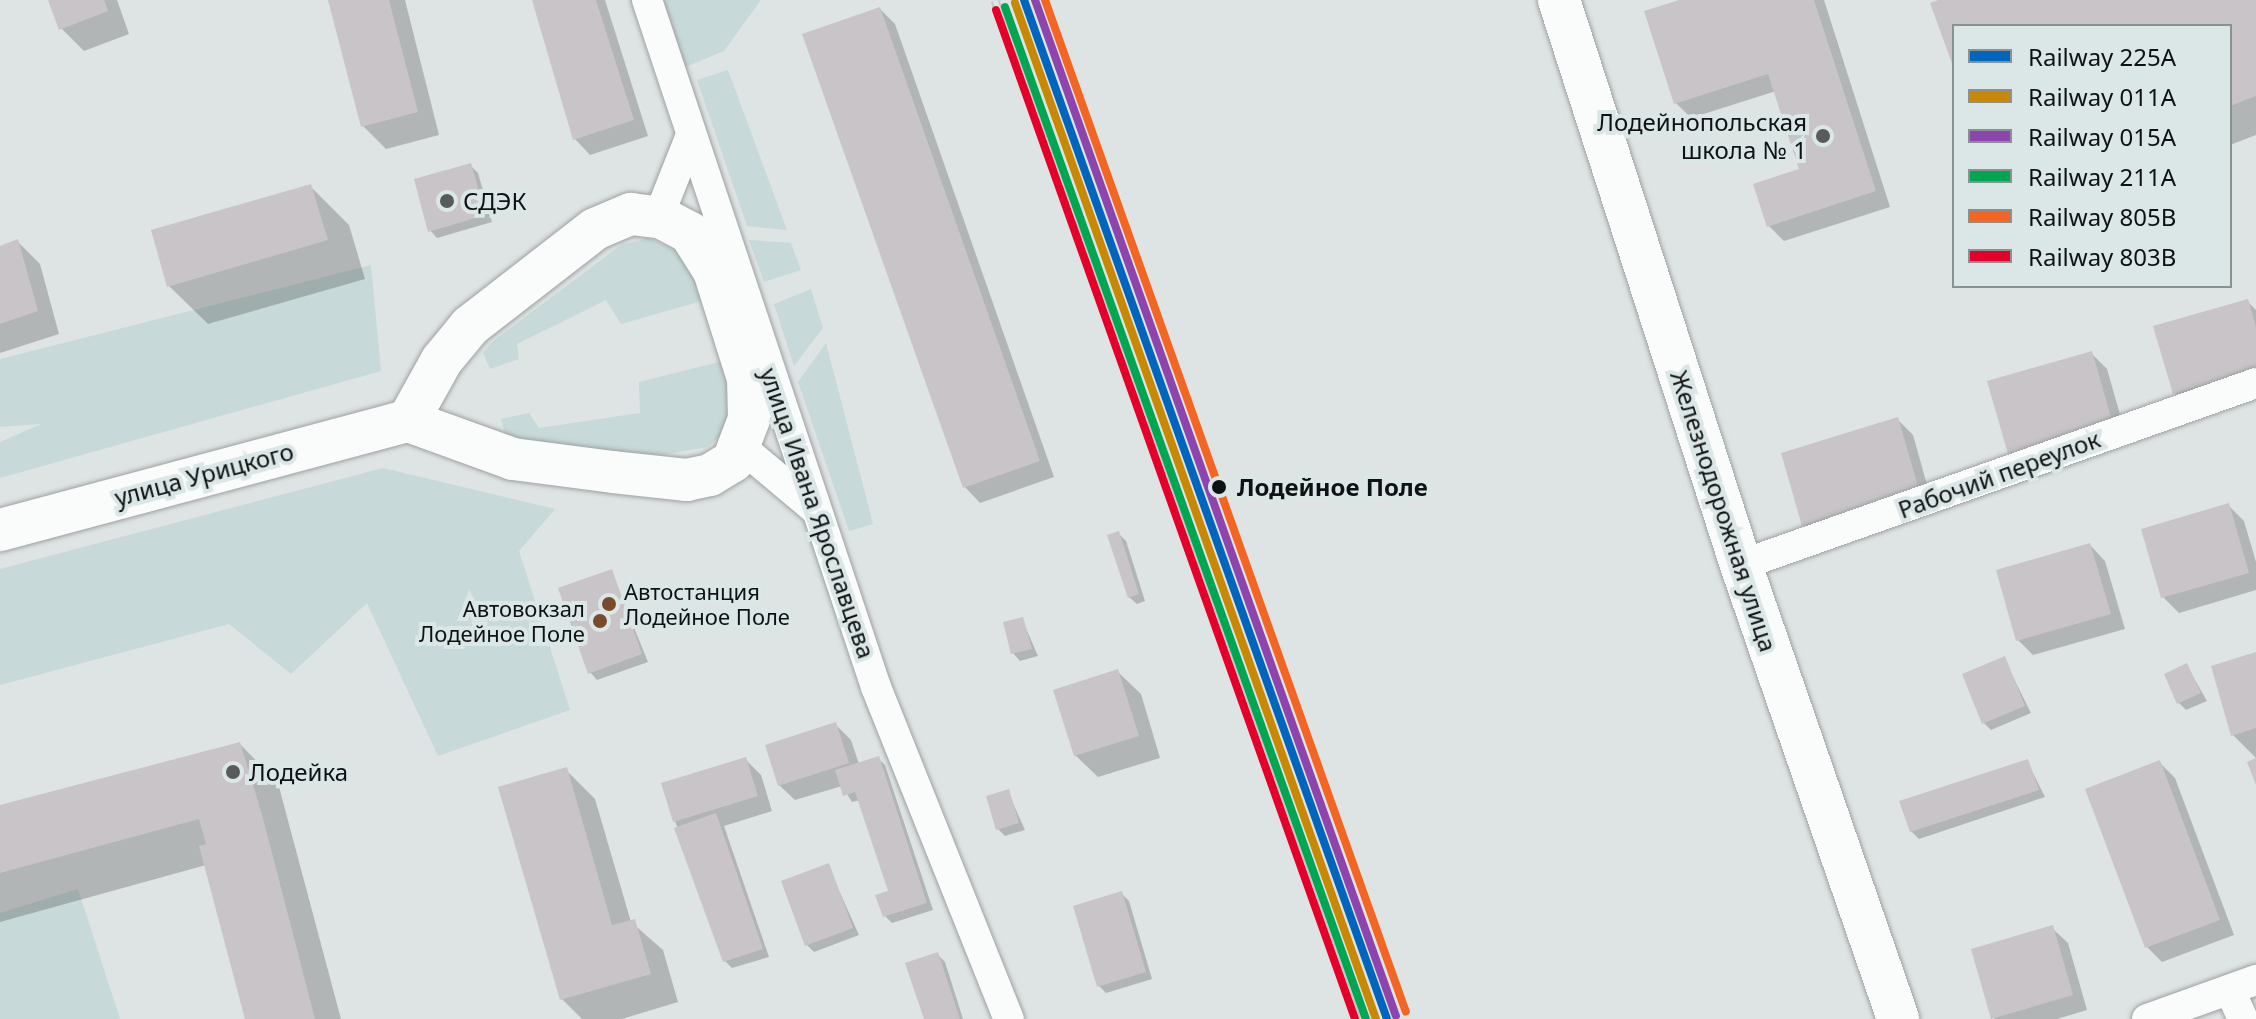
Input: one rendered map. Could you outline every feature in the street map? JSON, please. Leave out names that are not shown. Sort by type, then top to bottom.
[{"type":"street","name":"улица Ивана Ярославцева","points":[[647,0],[876,687],[1009,1019]]},
{"type":"street","name":"Железнодорожная улица","points":[[1559,0],[1741,565],[1898,1019]]},
{"type":"street","points":[[658,218],[691,135]]},
{"type":"street","points":[[631,214],[658,218],[690,233],[714,271],[748,379],[749,419],[741,447],[733,461],[710,475],[687,480],[513,459],[408,421],[442,360],[470,326],[595,229],[631,214]]},
{"type":"street","name":"Рабочий переулок","points":[[1741,565],[2256,383]]},
{"type":"street","name":"улица Урицкого","points":[[0,530],[408,421]]},
{"type":"street","points":[[741,447],[816,510]]},
{"type":"street","points":[[2147,1019],[2243,986],[2243,1019]]},
{"type":"shaded area","points":[[647,0],[761,0],[724,51],[671,73]]},
{"type":"shaded area","points":[[728,70],[787,230],[747,226],[697,80]]},
{"type":"shaded area","points":[[649,238],[688,257],[709,299],[621,324],[606,300],[517,344],[519,359],[490,369],[483,353],[492,342],[621,245]]},
{"type":"shaded area","points":[[749,240],[791,243],[801,270],[764,282]]},
{"type":"shaded area","points":[[371,265],[381,371],[0,478],[0,442],[41,424],[0,427],[0,359]]},
{"type":"shaded area","points":[[811,289],[823,328],[794,366],[774,304]]},
{"type":"shaded area","points":[[826,343],[873,524],[849,531],[798,382]]},
{"type":"shaded area","points":[[723,361],[735,403],[721,436],[707,447],[662,455],[513,444],[506,439],[501,419],[529,413],[539,428],[640,413],[639,382]]},
{"type":"shaded area","points":[[383,468],[555,509],[519,551],[570,710],[438,756],[367,603],[291,674],[229,624],[0,685],[0,569]]},
{"type":"shaded area","points":[[78,889],[120,1019],[0,1019],[0,913]]},
{"type":"building","points":[[48,0],[104,0],[108,11],[59,30]]},
{"type":"building","points":[[328,0],[389,0],[418,112],[361,127]]},
{"type":"building","points":[[532,0],[596,0],[634,120],[573,140]]},
{"type":"building","name":"Лодейнопольская школа № 1","points":[[1679,0],[1814,0],[1876,191],[1767,227],[1753,184],[1799,169],[1768,74],[1674,104],[1644,11]]},
{"type":"building","points":[[1938,0],[2256,0],[2256,96],[2232,105],[2232,24],[1952,24],[1952,64],[1930,3]]},
{"type":"building","points":[[880,7],[1040,461],[963,488],[802,34]]},
{"type":"building","points":[[471,163],[486,215],[428,232],[414,179]]},
{"type":"building","points":[[311,184],[328,240],[167,287],[151,230]]},
{"type":"building","points":[[18,239],[38,311],[0,324],[0,246]]},
{"type":"building","points":[[2248,299],[2256,327],[2256,370],[2173,394],[2153,326]]},
{"type":"building","points":[[2092,351],[2113,424],[2008,454],[1987,381]]},
{"type":"building","points":[[1898,417],[1919,490],[1802,526],[1781,453]]},
{"type":"building","points":[[2229,503],[2249,573],[2161,598],[2141,529]]},
{"type":"building","points":[[1119,531],[1139,594],[1128,598],[1107,535]]},
{"type":"building","points":[[2090,543],[2111,614],[2016,641],[1996,570]]},
{"type":"building","name":"Автовокзал Лодейное Поле","points":[[612,569],[642,654],[588,674],[558,588]]},
{"type":"building","points":[[1023,617],[1032,649],[1011,654],[1003,622]]},
{"type":"building","points":[[2256,652],[2256,728],[2231,736],[2211,666]]},
{"type":"building","points":[[2005,656],[2025,706],[1982,724],[1962,674]]},
{"type":"building","points":[[2187,663],[2201,693],[2177,704],[2164,674]]},
{"type":"building","points":[[1118,669],[1139,736],[1074,756],[1053,690]]},
{"type":"building","points":[[836,722],[849,763],[778,786],[765,745]]},
{"type":"building","points":[[240,742],[315,1019],[245,1019],[199,846],[206,844],[199,819],[0,873],[0,805]]},
{"type":"building","points":[[879,756],[927,903],[883,917],[875,895],[888,891],[855,792],[843,796],[835,770]]},
{"type":"building","points":[[746,757],[758,796],[673,822],[661,783]]},
{"type":"building","points":[[2256,758],[2256,785],[2247,762]]},
{"type":"building","points":[[2028,759],[2039,790],[1910,832],[1899,801]]},
{"type":"building","points":[[2160,760],[2220,920],[2145,948],[2085,789]]},
{"type":"building","points":[[567,767],[612,925],[635,919],[651,974],[560,1000],[498,787]]},
{"type":"building","points":[[1009,789],[1019,823],[996,830],[986,796]]},
{"type":"building","points":[[716,813],[763,949],[723,962],[674,828]]},
{"type":"building","points":[[829,863],[853,928],[805,946],[781,881]]},
{"type":"building","points":[[1122,891],[1146,972],[1097,987],[1073,906]]},
{"type":"building","points":[[2053,925],[2073,995],[1991,1019],[1971,949]]},
{"type":"building","points":[[938,952],[960,1019],[924,1019],[905,963]]},
{"type":"railway","points":[[995,0],[1357,1019]]},
{"type":"rail line","name":"225А","points":[[1024,0],[1387,1019]]},
{"type":"rail line","name":"015А","points":[[1035,0],[1396,1016]]},
{"type":"rail line","name":"805В","points":[[1045,0],[1406,1012]]},
{"type":"rail line","name":"011А","points":[[1015,3],[1376,1019]]},
{"type":"rail line","name":"211А","points":[[1005,7],[1366,1019]]},
{"type":"rail line","name":"803В","points":[[996,10],[1355,1019]]},
{"type":"place","name":"Лодейнопольская школа № 1","points":[[1823,136]]},
{"type":"place","name":"СДЭК","points":[[447,201]]},
{"type":"place","name":"Лодейное Поле","points":[[1219,487]]},
{"type":"place","name":"Автостанция Лодейное Поле","points":[[609,604]]},
{"type":"place","name":"Автовокзал Лодейное Поле","points":[[600,621]]},
{"type":"place","name":"Лодейка","points":[[233,772]]}]
